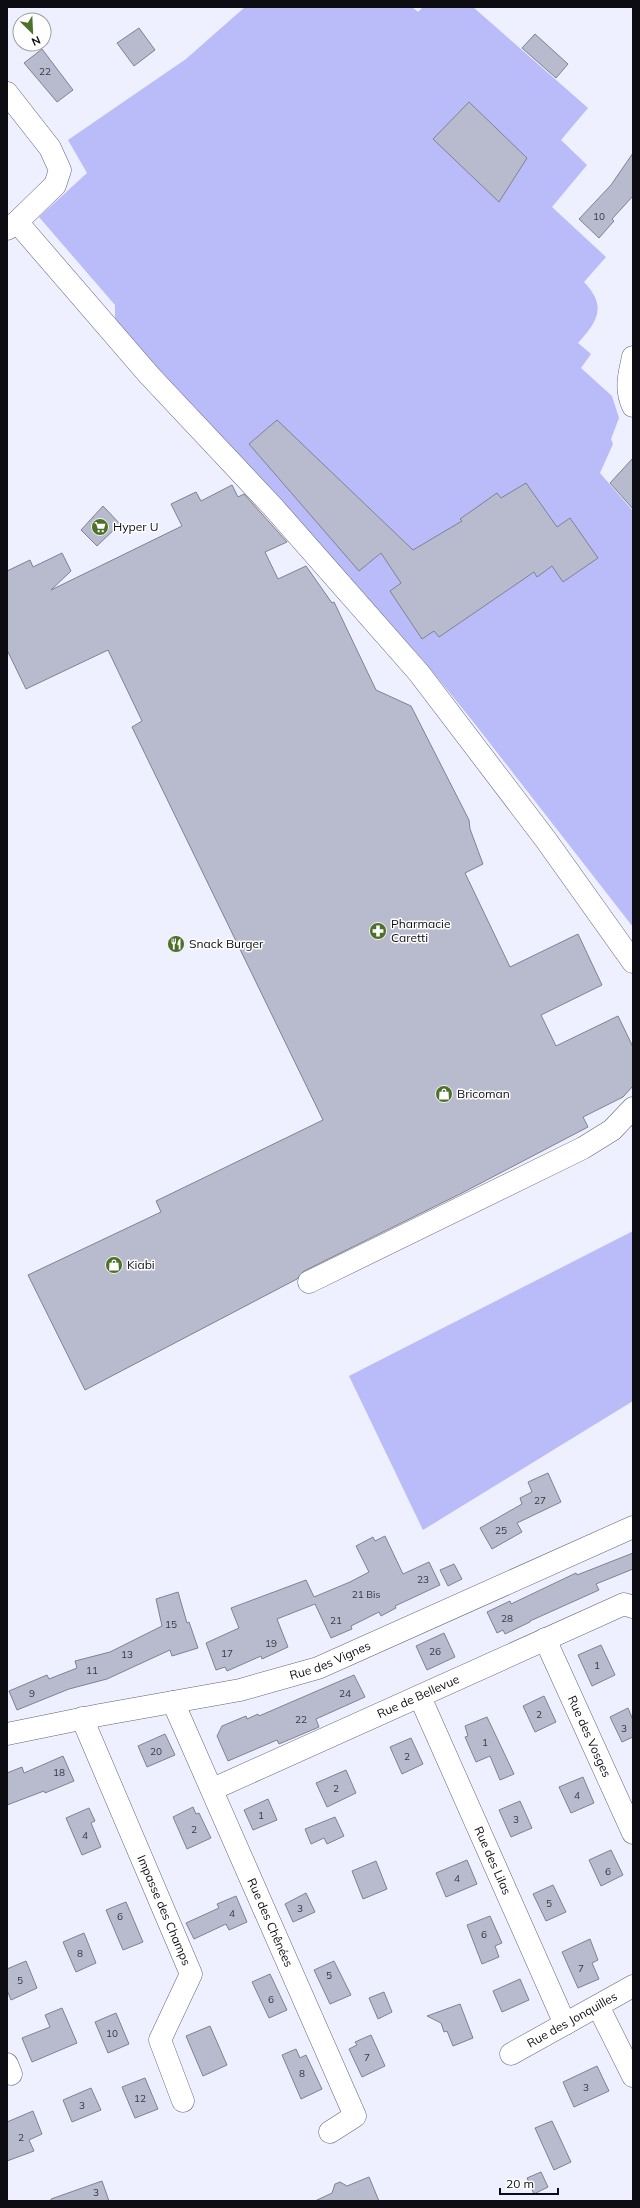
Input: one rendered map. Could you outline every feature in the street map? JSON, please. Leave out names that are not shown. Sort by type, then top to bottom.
[{"type":"street","points":[[7,93],[50,148],[60,170],[55,185],[12,225],[273,508],[419,673],[546,840],[633,962]]},
{"type":"street","points":[[633,357],[628,380],[628,396],[633,406]]},
{"type":"street","points":[[309,1282],[583,1148],[612,1130],[633,1108]]},
{"type":"street","name":"Rue des Vignes","points":[[7,1734],[82,1718],[240,1690],[318,1668],[633,1527]]},
{"type":"street","name":"Rue de Bellevue","points":[[213,1789],[420,1697],[545,1639],[628,1606]]},
{"type":"street","name":"Rue des Vosges","points":[[545,1639],[633,1833]]},
{"type":"street","name":"Rue des Lilas","points":[[420,1697],[565,2024]]},
{"type":"street","name":"Rue des Chênées","points":[[173,1702],[213,1789],[355,2116],[330,2132]]},
{"type":"street","name":"Impasse des Champs","points":[[82,1718],[191,1974],[160,2040],[183,2102]]},
{"type":"street","name":"Rue des Jonquilles","points":[[511,2054],[633,1986]]},
{"type":"street","points":[[598,2006],[633,2076]]},
{"type":"shaded area","points":[[245,7],[412,7],[418,12],[423,7],[473,7],[588,108],[561,140],[587,165],[552,207],[606,257],[584,282],[596,299],[597,313],[591,328],[578,343],[591,354],[581,368],[612,396],[619,418],[611,439],[613,444],[600,473],[633,511],[633,927],[471,719],[423,660],[115,321],[115,305],[39,217],[87,173],[68,140],[186,59]]},
{"type":"shaded area","points":[[633,1231],[633,1401],[423,1530],[349,1376]]},
{"type":"building","points":[[139,28],[155,50],[134,66],[117,43]]},
{"type":"building","points":[[535,34],[568,64],[556,78],[522,48]]},
{"type":"building","points":[[38,52],[44,52],[73,90],[57,102],[24,63]]},
{"type":"building","points":[[469,102],[527,158],[499,202],[433,139]]},
{"type":"building","points":[[633,153],[633,196],[612,219],[614,221],[599,238],[579,219],[611,185]]},
{"type":"building","points":[[277,420],[413,550],[462,521],[460,519],[497,493],[501,498],[526,483],[557,527],[570,518],[598,558],[563,582],[552,566],[537,577],[534,572],[439,637],[434,631],[422,639],[390,591],[401,583],[381,553],[359,571],[249,444]]},
{"type":"building","points":[[633,458],[633,509],[610,483]]},
{"type":"building","points":[[232,485],[238,497],[244,494],[287,542],[265,552],[278,579],[306,566],[332,603],[334,602],[376,690],[411,706],[469,820],[470,829],[483,864],[465,873],[510,967],[578,934],[602,985],[541,1015],[556,1046],[618,1016],[633,1047],[633,1086],[623,1097],[583,1117],[588,1127],[462,1193],[304,1271],[297,1279],[85,1390],[28,1275],[161,1212],[156,1201],[323,1120],[132,727],[142,721],[108,650],[26,689],[7,650],[7,571],[30,560],[33,567],[62,553],[71,571],[51,590],[182,526],[171,504],[196,492],[201,501]]},
{"type":"building","name":"Hyper U","points":[[103,506],[120,524],[97,546],[81,530]]},
{"type":"building","points":[[548,1473],[561,1502],[517,1523],[522,1532],[492,1549],[480,1528],[522,1504],[520,1498],[532,1492],[528,1482]]},
{"type":"building","points":[[385,1536],[403,1574],[429,1562],[440,1585],[395,1606],[396,1608],[381,1616],[379,1612],[351,1626],[352,1629],[331,1638],[315,1604],[277,1619],[288,1647],[262,1659],[261,1656],[227,1671],[225,1667],[216,1670],[206,1643],[239,1628],[231,1608],[306,1580],[314,1597],[350,1582],[369,1572],[356,1546],[373,1537],[375,1541]]},
{"type":"building","points":[[633,1553],[633,1569],[596,1584],[599,1590],[505,1634],[503,1630],[497,1633],[487,1612],[510,1601],[511,1604],[576,1573],[577,1575]]},
{"type":"building","points":[[454,1564],[462,1579],[448,1586],[440,1570]]},
{"type":"building","points":[[178,1592],[187,1623],[189,1622],[198,1648],[172,1656],[170,1650],[107,1679],[69,1689],[17,1710],[9,1691],[47,1675],[49,1679],[77,1668],[75,1661],[110,1652],[162,1626],[156,1599]]},
{"type":"building","points":[[444,1633],[455,1657],[427,1670],[416,1646]]},
{"type":"building","points":[[601,1645],[615,1675],[592,1686],[578,1655]]},
{"type":"building","points":[[354,1675],[365,1697],[316,1719],[319,1727],[279,1744],[277,1740],[228,1761],[217,1736],[222,1726],[246,1716],[247,1719],[258,1714],[259,1716]]},
{"type":"building","points":[[544,1696],[556,1722],[535,1732],[523,1706]]},
{"type":"building","points":[[628,1708],[633,1720],[633,1737],[622,1742],[610,1717]]},
{"type":"building","points":[[487,1717],[514,1774],[500,1780],[490,1756],[476,1762],[465,1737],[468,1736],[465,1726]]},
{"type":"building","points":[[165,1734],[175,1755],[147,1767],[138,1746]]},
{"type":"building","points":[[411,1738],[423,1764],[402,1774],[390,1747]]},
{"type":"building","points":[[63,1756],[74,1781],[45,1793],[44,1791],[7,1805],[7,1773],[22,1767],[24,1773]]},
{"type":"building","points":[[346,1770],[356,1793],[327,1807],[316,1783]]},
{"type":"building","points":[[583,1777],[594,1803],[571,1813],[559,1787]]},
{"type":"building","points":[[268,1799],[277,1820],[253,1830],[244,1810]]},
{"type":"building","points":[[520,1801],[532,1828],[511,1837],[499,1810]]},
{"type":"building","points":[[193,1807],[196,1814],[199,1813],[211,1838],[187,1849],[173,1817]]},
{"type":"building","points":[[89,1808],[95,1821],[91,1823],[101,1847],[82,1855],[66,1818]]},
{"type":"building","points":[[335,1817],[344,1836],[327,1844],[324,1838],[311,1844],[305,1829]]},
{"type":"building","points":[[611,1850],[623,1875],[601,1886],[589,1860]]},
{"type":"building","points":[[467,1860],[477,1884],[446,1897],[436,1873]]},
{"type":"building","points":[[376,1861],[387,1889],[363,1899],[352,1871]]},
{"type":"building","points":[[553,1885],[566,1912],[546,1921],[533,1894]]},
{"type":"building","points":[[306,1893],[315,1912],[293,1922],[285,1904]]},
{"type":"building","points":[[236,1896],[247,1922],[229,1930],[226,1924],[194,1939],[186,1923],[219,1908],[217,1904]]},
{"type":"building","points":[[126,1902],[143,1942],[123,1950],[106,1910]]},
{"type":"building","points":[[490,1916],[502,1943],[495,1946],[499,1957],[482,1964],[467,1925]]},
{"type":"building","points":[[84,1933],[96,1963],[76,1972],[63,1942]]},
{"type":"building","points":[[590,1939],[598,1960],[592,1963],[599,1979],[578,1988],[562,1952]]},
{"type":"building","points":[[26,1961],[37,1988],[11,2000],[7,1990],[7,1969]]},
{"type":"building","points":[[334,1961],[351,1995],[330,2004],[314,1970]]},
{"type":"building","points":[[270,1974],[287,2010],[269,2018],[252,1982]]},
{"type":"building","points":[[520,1979],[529,2000],[502,2012],[493,1991]]},
{"type":"building","points":[[384,1992],[392,2012],[378,2019],[369,1998]]},
{"type":"building","points":[[460,2004],[473,2038],[453,2046],[447,2031],[444,2032],[441,2023],[427,2016]]},
{"type":"building","points":[[62,2008],[77,2043],[32,2062],[22,2038],[50,2027],[45,2015]]},
{"type":"building","points":[[116,2013],[129,2044],[108,2053],[95,2022]]},
{"type":"building","points":[[210,2026],[227,2065],[203,2076],[186,2036]]},
{"type":"building","points":[[371,2035],[385,2066],[362,2077],[349,2049],[357,2045],[355,2042]]},
{"type":"building","points":[[296,2049],[300,2058],[306,2055],[322,2089],[301,2099],[282,2055]]},
{"type":"building","points":[[597,2066],[609,2091],[574,2107],[563,2082]]},
{"type":"building","points":[[145,2078],[158,2109],[135,2118],[122,2087]]},
{"type":"building","points":[[91,2088],[101,2110],[72,2122],[63,2100]]},
{"type":"building","points":[[33,2111],[42,2134],[29,2140],[34,2151],[7,2161],[7,2122]]},
{"type":"building","points":[[552,2121],[571,2162],[554,2170],[535,2128]]},
{"type":"building","points":[[541,2172],[548,2187],[534,2194],[527,2178]]},
{"type":"building","points":[[369,2177],[379,2201],[315,2201],[332,2193],[335,2184],[340,2182],[347,2186]]},
{"type":"building","points":[[102,2181],[109,2201],[51,2201],[51,2199]]},
{"type":"place","name":"Hyper U","points":[[100,527]]},
{"type":"place","name":"Pharmacie Caretti","points":[[378,931]]},
{"type":"place","name":"Snack Burger","points":[[176,944]]},
{"type":"place","name":"Bricoman","points":[[444,1094]]},
{"type":"place","name":"Kiabi","points":[[114,1265]]}]
